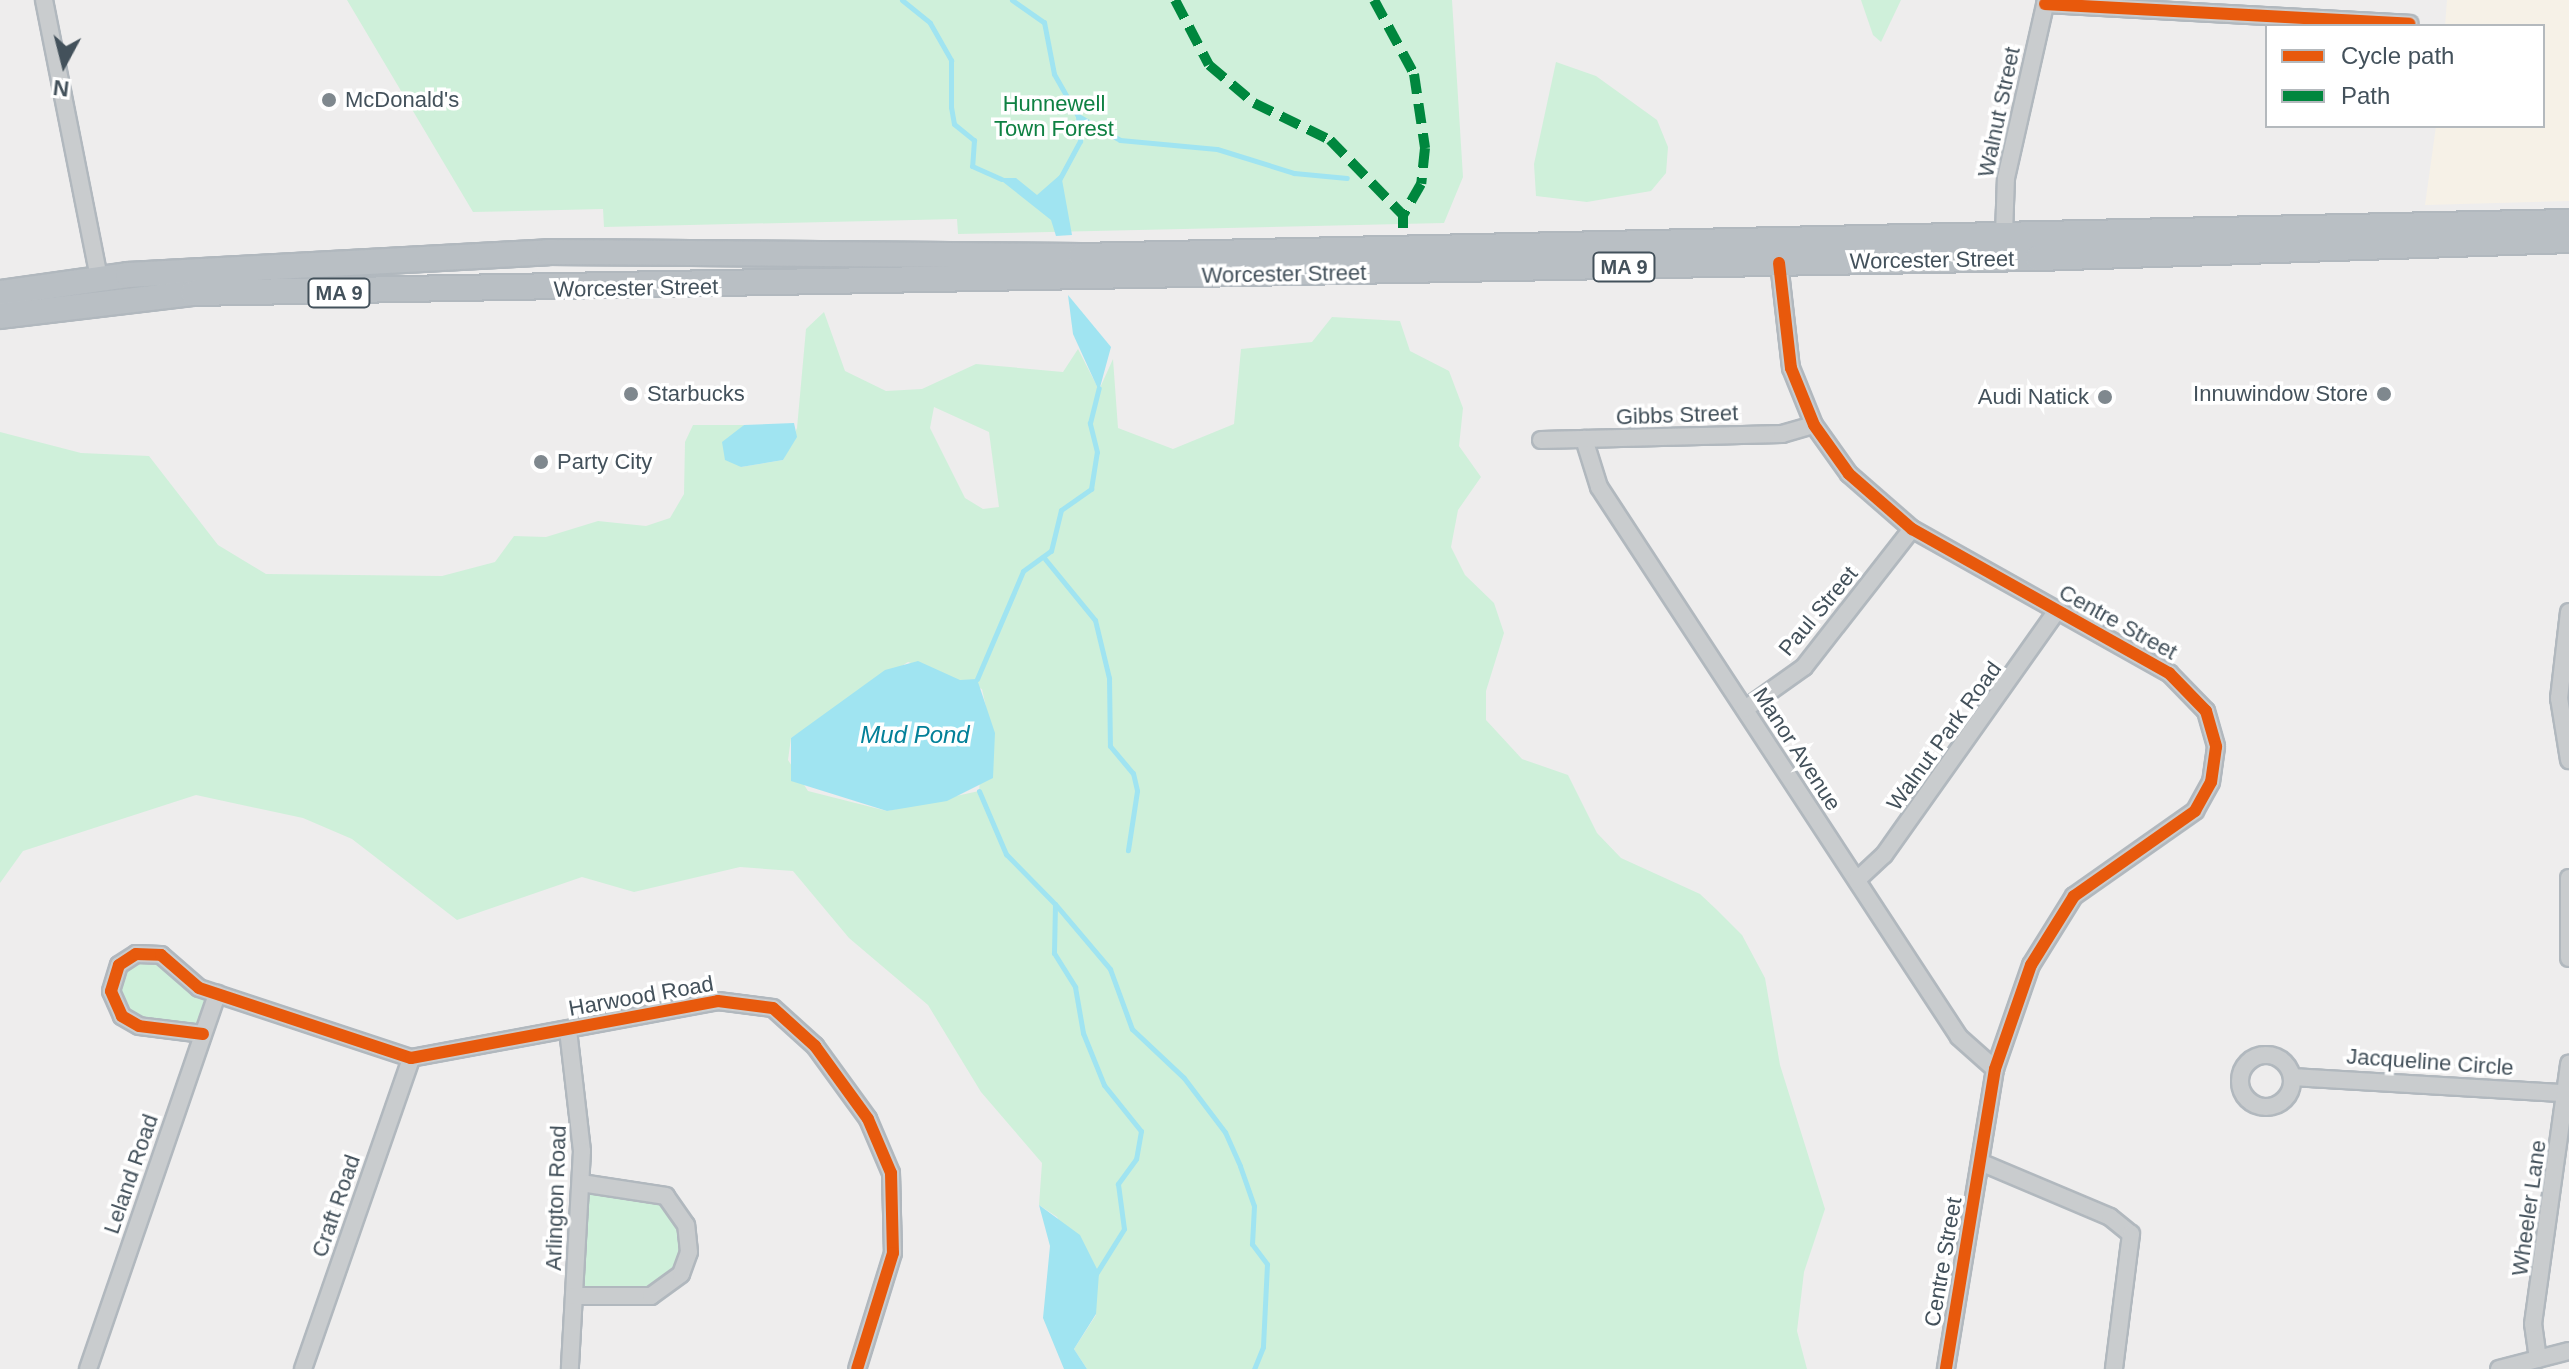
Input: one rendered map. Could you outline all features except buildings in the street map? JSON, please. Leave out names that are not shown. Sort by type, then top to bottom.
[{"type":"highway","name":"Worcester Street","points":[[0,293],[99,277],[367,260],[604,252],[1081,256],[2569,222]]},
{"type":"highway","name":"Worcester Street","points":[[0,316],[164,295],[366,295],[1779,263],[2569,240]]},
{"type":"highway","points":[[366,295],[367,260]]},
{"type":"street","points":[[44,0],[99,277]]},
{"type":"street","points":[[2046,2],[2409,24]]},
{"type":"street","name":"Walnut Street","points":[[2004,234],[2006,178],[2046,2]]},
{"type":"street","name":"Centre Street","points":[[1779,263],[1788,354],[1814,425],[1849,474],[1912,529],[2185,685],[2212,727],[2215,764],[2204,797],[2184,823],[2090,882],[2061,911],[2031,965],[1995,1069],[1946,1369]]},
{"type":"street","name":"Gibbs Street","points":[[1541,440],[1782,434],[1814,425]]},
{"type":"street","name":"Manor Avenue","points":[[1584,439],[1599,487],[1968,1049],[1995,1069]]},
{"type":"street","name":"Paul Street","points":[[1745,709],[1804,667],[1912,529]]},
{"type":"street","name":"Walnut Park Road","points":[[1857,880],[1884,855],[2057,611]]},
{"type":"street","points":[[2569,612],[2560,718],[2569,760]]},
{"type":"street","points":[[2569,878],[2569,958]]},
{"type":"street","name":"Harwood Road","points":[[203,1034],[129,1022],[112,1000],[112,981],[123,961],[153,952],[217,994],[411,1058],[737,1000],[773,1008],[809,1039],[872,1127],[894,1193],[893,1253],[857,1369]]},
{"type":"street","name":"Leland Road","points":[[88,1369],[217,994]]},
{"type":"street","name":"Arlington Road","points":[[568,1030],[581,1104],[581,1183],[570,1369]]},
{"type":"street","name":"Craft Road","points":[[303,1369],[411,1058]]},
{"type":"street","name":"Wheeler Lane","points":[[2538,1359],[2533,1324],[2569,1063]]},
{"type":"street","name":"Jacqueline Circle","points":[[2292,1077],[2565,1093]]},
{"type":"street","points":[[1980,1162],[2110,1217],[2131,1234],[2114,1369]]},
{"type":"street","points":[[574,1296],[651,1296],[681,1274],[689,1252],[681,1213],[666,1196],[581,1183]]},
{"type":"street","points":[[2499,1369],[2569,1351]]},
{"type":"shaded area","points":[[2447,0],[2569,0],[2569,201],[2425,205],[2436,128],[2545,128],[2545,24],[2445,24]]},
{"type":"green space","name":"Hunnewell Town Forest","points":[[347,0],[1452,0],[1463,177],[1444,223],[958,234],[957,219],[604,227],[603,209],[473,212]]},
{"type":"green space","points":[[1861,0],[1901,0],[1881,42],[1873,35]]},
{"type":"green space","points":[[1556,62],[1596,76],[1657,120],[1668,147],[1666,173],[1651,191],[1587,202],[1536,196],[1534,164]]},
{"type":"green space","points":[[824,312],[845,371],[886,391],[922,389],[976,364],[1063,372],[1078,349],[1099,390],[1113,359],[1118,428],[1173,449],[1234,424],[1241,349],[1312,342],[1332,317],[1400,321],[1410,351],[1449,371],[1463,408],[1459,446],[1481,477],[1458,510],[1451,547],[1465,575],[1494,603],[1504,633],[1486,691],[1486,720],[1522,759],[1568,775],[1597,833],[1621,858],[1700,894],[1742,935],[1765,978],[1780,1065],[1825,1209],[1804,1272],[1797,1331],[1807,1369],[1087,1369],[1074,1349],[1096,1315],[1096,1295],[1057,1217],[1039,1205],[1042,1163],[981,1092],[928,1005],[849,938],[793,871],[740,867],[634,892],[582,877],[457,920],[352,839],[303,818],[196,795],[23,851],[0,883],[0,432],[81,453],[149,456],[218,545],[266,574],[442,576],[495,562],[514,536],[546,537],[598,521],[646,526],[670,518],[684,494],[685,442],[693,425],[744,425],[730,438],[741,467],[783,460],[797,428],[806,329]],"holes":[[[934,407],[989,432],[999,507],[983,509],[965,498],[930,428]],[[908,662],[982,689],[987,712],[979,791],[887,811],[808,791],[788,760],[791,738]]]},
{"type":"green space","points":[[144,952],[217,994],[203,1034],[122,1016],[112,981]]},
{"type":"green space","points":[[581,1183],[666,1196],[689,1252],[662,1291],[574,1296]]},
{"type":"water","points":[[1061,174],[1072,235],[1056,236],[1051,220],[998,178],[1016,178],[1037,195]]},
{"type":"water","points":[[1068,295],[1111,347],[1099,391],[1073,334]]},
{"type":"water","points":[[794,423],[797,437],[783,460],[741,467],[725,460],[722,442],[744,425]]},
{"type":"water","name":"Mud Pond","points":[[918,661],[960,680],[977,679],[995,733],[993,778],[947,801],[887,811],[791,781],[791,738],[885,670]]},
{"type":"water","points":[[1039,1205],[1080,1235],[1099,1273],[1096,1314],[1074,1349],[1087,1369],[1064,1369],[1043,1318],[1050,1246]]},
{"type":"waterway","points":[[902,0],[930,23],[951,60],[954,124],[974,140],[972,166],[1001,179]]},
{"type":"waterway","points":[[1012,0],[1044,22],[1054,74],[1078,116],[1080,141],[1059,180]]},
{"type":"waterway","points":[[1078,116],[1120,140],[1217,149],[1294,173],[1347,178]]},
{"type":"waterway","points":[[977,679],[1023,571],[1051,551],[1061,510],[1091,489],[1097,452],[1090,423],[1099,388]]},
{"type":"waterway","points":[[1045,559],[1095,620],[1109,678],[1110,746],[1133,773],[1137,791],[1128,850]]},
{"type":"waterway","points":[[979,791],[1006,854],[1055,904],[1054,953],[1075,987],[1083,1033],[1104,1085],[1141,1131],[1136,1159],[1118,1184],[1124,1229],[1094,1277]]},
{"type":"waterway","points":[[1056,905],[1110,969],[1132,1029],[1184,1078],[1225,1132],[1240,1166],[1254,1206],[1252,1244],[1267,1264],[1263,1347],[1254,1369]]},
{"type":"marked path","points":[[1175,0],[1209,65],[1254,103],[1330,140],[1403,215],[1403,228]]},
{"type":"marked path","points":[[1374,0],[1414,74],[1425,148],[1421,184],[1403,215]]},
{"type":"cycle path","points":[[2045,4],[2409,24]]},
{"type":"cycle path","points":[[1779,263],[1791,368],[1814,425],[1849,474],[1912,529],[2169,673],[2206,711],[2216,747],[2211,782],[2195,811],[2074,896],[2031,965],[1995,1069],[1946,1369]]},
{"type":"cycle path","points":[[203,1034],[139,1026],[122,1016],[111,991],[119,965],[136,954],[161,955],[199,988],[411,1058],[718,1001],[773,1008],[815,1046],[868,1119],[891,1173],[893,1253],[857,1369]]},
{"type":"place","name":"McDonald's","points":[[329,100]]},
{"type":"place","name":"Starbucks","points":[[631,394]]},
{"type":"place","name":"Innuwindow Store","points":[[2384,394]]},
{"type":"place","name":"Audi Natick","points":[[2105,397]]},
{"type":"place","name":"Party City","points":[[541,462]]}]
